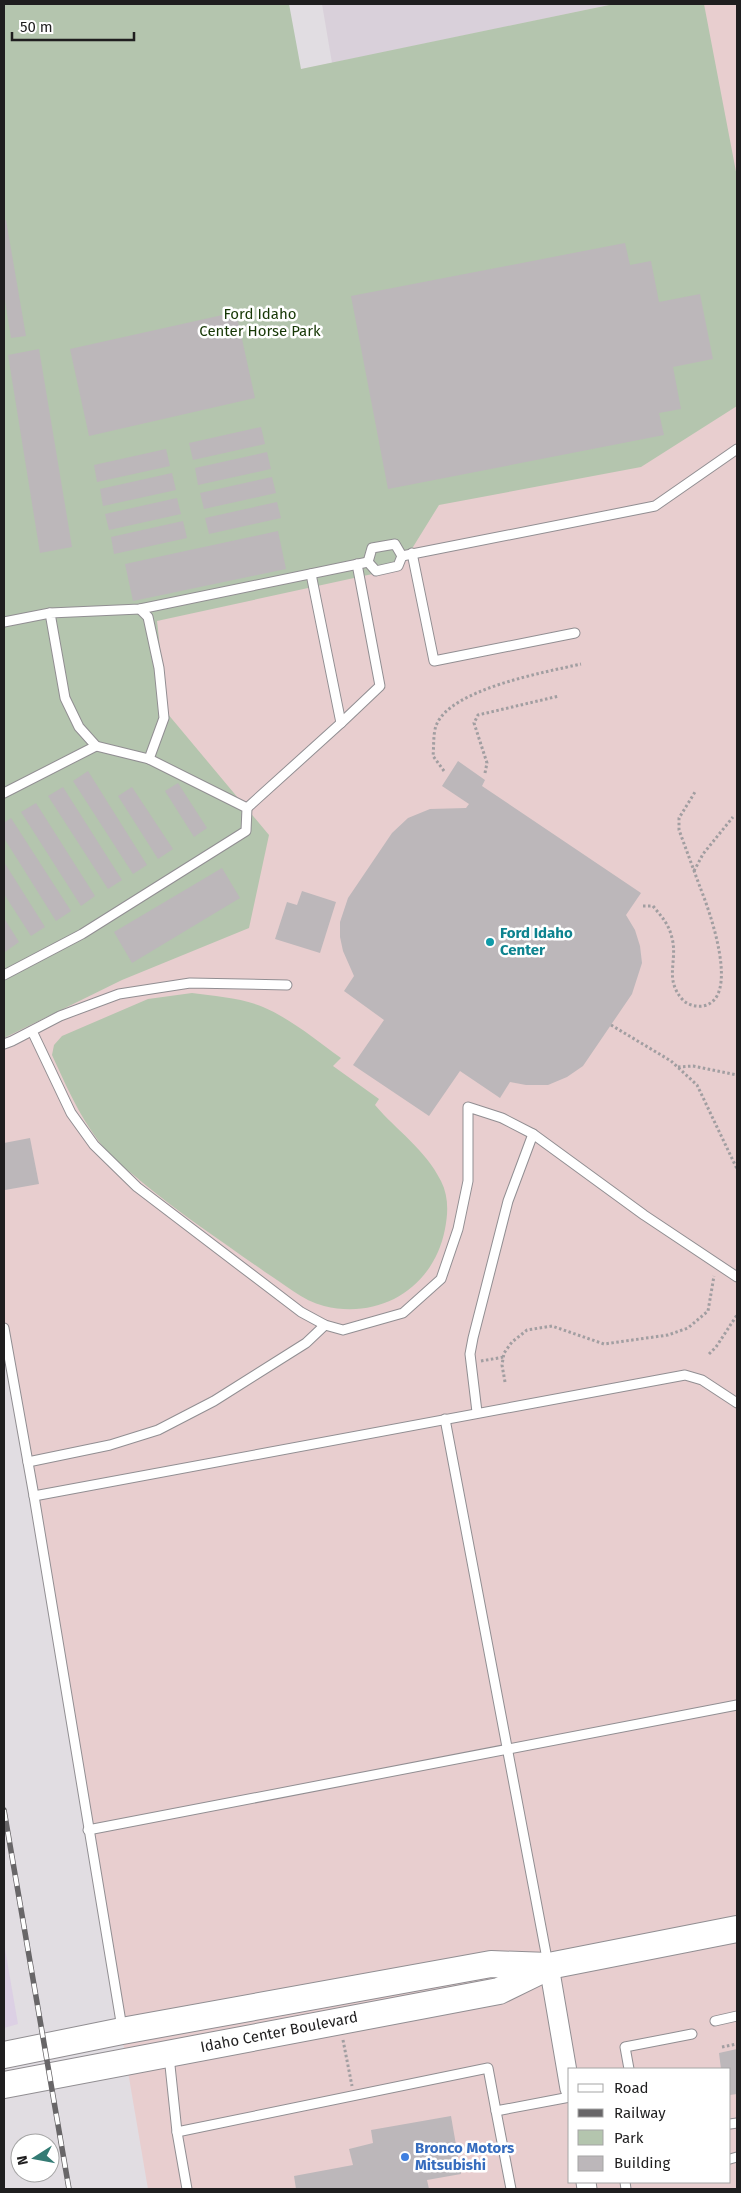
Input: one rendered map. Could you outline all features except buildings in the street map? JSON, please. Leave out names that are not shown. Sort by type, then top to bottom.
[{"type":"main road","name":"Idaho Center Boulevard","points":[[4,2055],[122,2031],[491,1964],[549,1966],[737,1929]]},
{"type":"main road","name":"Idaho Center Boulevard","points":[[4,2085],[498,1990],[549,1966]]},
{"type":"street","points":[[549,1966],[568,2077]]},
{"type":"lane","points":[[402,556],[655,506],[737,449]]},
{"type":"lane","points":[[729,456],[737,462]]},
{"type":"lane","points":[[368,562],[372,548],[395,544],[402,556]]},
{"type":"lane","points":[[412,553],[434,661],[575,633]]},
{"type":"lane","points":[[368,562],[376,571],[398,566],[402,556]]},
{"type":"lane","points":[[4,622],[50,613],[140,608],[368,562]]},
{"type":"lane","points":[[4,975],[82,934],[246,831],[247,808],[380,686],[357,564]]},
{"type":"lane","points":[[311,574],[341,722]]},
{"type":"lane","points":[[140,608],[148,617],[159,668],[164,718],[149,759]]},
{"type":"lane","points":[[50,613],[65,698],[78,726],[96,746],[149,759],[247,808]]},
{"type":"lane","points":[[4,793],[96,746]]},
{"type":"lane","points":[[4,1044],[60,1016],[119,994],[190,983],[287,985]]},
{"type":"lane","points":[[32,1031],[71,1113],[94,1145],[137,1187],[301,1312],[325,1325],[343,1330],[402,1313],[442,1279],[458,1229],[468,1181],[468,1107],[502,1118],[533,1134],[644,1214],[737,1277]]},
{"type":"lane","points":[[477,1412],[470,1354],[473,1338],[508,1201],[533,1134]]},
{"type":"lane","points":[[28,1462],[110,1445],[158,1430],[214,1401],[306,1344],[325,1325]]},
{"type":"lane","points":[[4,1328],[34,1496],[122,2031]]},
{"type":"lane","points":[[34,1496],[477,1412],[685,1375],[702,1380],[737,1403]]},
{"type":"lane","points":[[445,1419],[549,1966]]},
{"type":"lane","points":[[88,1830],[737,1706]]},
{"type":"lane","points":[[715,2021],[737,2016]]},
{"type":"lane","points":[[629,2068],[625,2047],[692,2034]]},
{"type":"lane","points":[[168,2054],[177,2132],[187,2189]]},
{"type":"lane","points":[[177,2132],[354,2094],[488,2068],[511,2189]]},
{"type":"lane","points":[[496,2111],[568,2097]]},
{"type":"path","points":[[444,771],[434,756],[436,725],[451,706],[502,682],[581,664]]},
{"type":"path","points":[[485,773],[487,763],[474,722],[478,715],[558,696]]},
{"type":"path","points":[[643,906],[652,906],[666,922],[673,938],[672,979],[676,991],[684,1002],[693,1006],[702,1007],[713,1004],[721,995],[724,975],[720,942],[680,830],[679,818],[695,792]]},
{"type":"path","points":[[694,870],[703,854],[733,817]]},
{"type":"path","points":[[611,1025],[678,1067],[697,1085],[737,1169]]},
{"type":"path","points":[[678,1067],[693,1066],[737,1075]]},
{"type":"path","points":[[505,1382],[502,1365],[504,1356],[512,1342],[527,1330],[552,1326],[604,1344],[668,1334],[688,1328],[708,1310],[717,1263]]},
{"type":"path","points":[[709,1354],[716,1347],[737,1315]]},
{"type":"path","points":[[471,1363],[504,1356]]},
{"type":"path","points":[[342,2035],[354,2094]]},
{"type":"path","points":[[722,2047],[737,2044]]},
{"type":"shaded area","points":[[322,4],[614,4],[332,63]]},
{"type":"shaded area","points":[[614,4],[737,4],[737,2189],[148,2189],[4,1345],[4,129]]},
{"type":"shaded area","points":[[4,1943],[18,2024],[4,2028]]},
{"type":"green space","name":"Ford Idaho Center Horse Park","points":[[4,4],[289,4],[301,69],[614,4],[704,4],[737,177],[737,406],[641,467],[439,505],[400,568],[157,621],[167,713],[269,835],[249,928],[122,980],[4,1038]]},
{"type":"green space","points":[[192,993],[255,1004],[273,1012],[313,1037],[341,1058],[333,1066],[379,1099],[375,1105],[427,1159],[444,1187],[447,1211],[445,1229],[439,1250],[417,1283],[402,1294],[384,1303],[365,1308],[345,1309],[316,1304],[265,1272],[158,1195],[114,1159],[94,1135],[78,1110],[52,1055],[54,1045],[62,1036],[148,999]]},
{"type":"railway","points":[[4,1810],[69,2189]]},
{"type":"place","name":"Ford Idaho Center","points":[[490,942]]},
{"type":"place","name":"Bronco Motors Mitsubishi","points":[[405,2157]]}]
